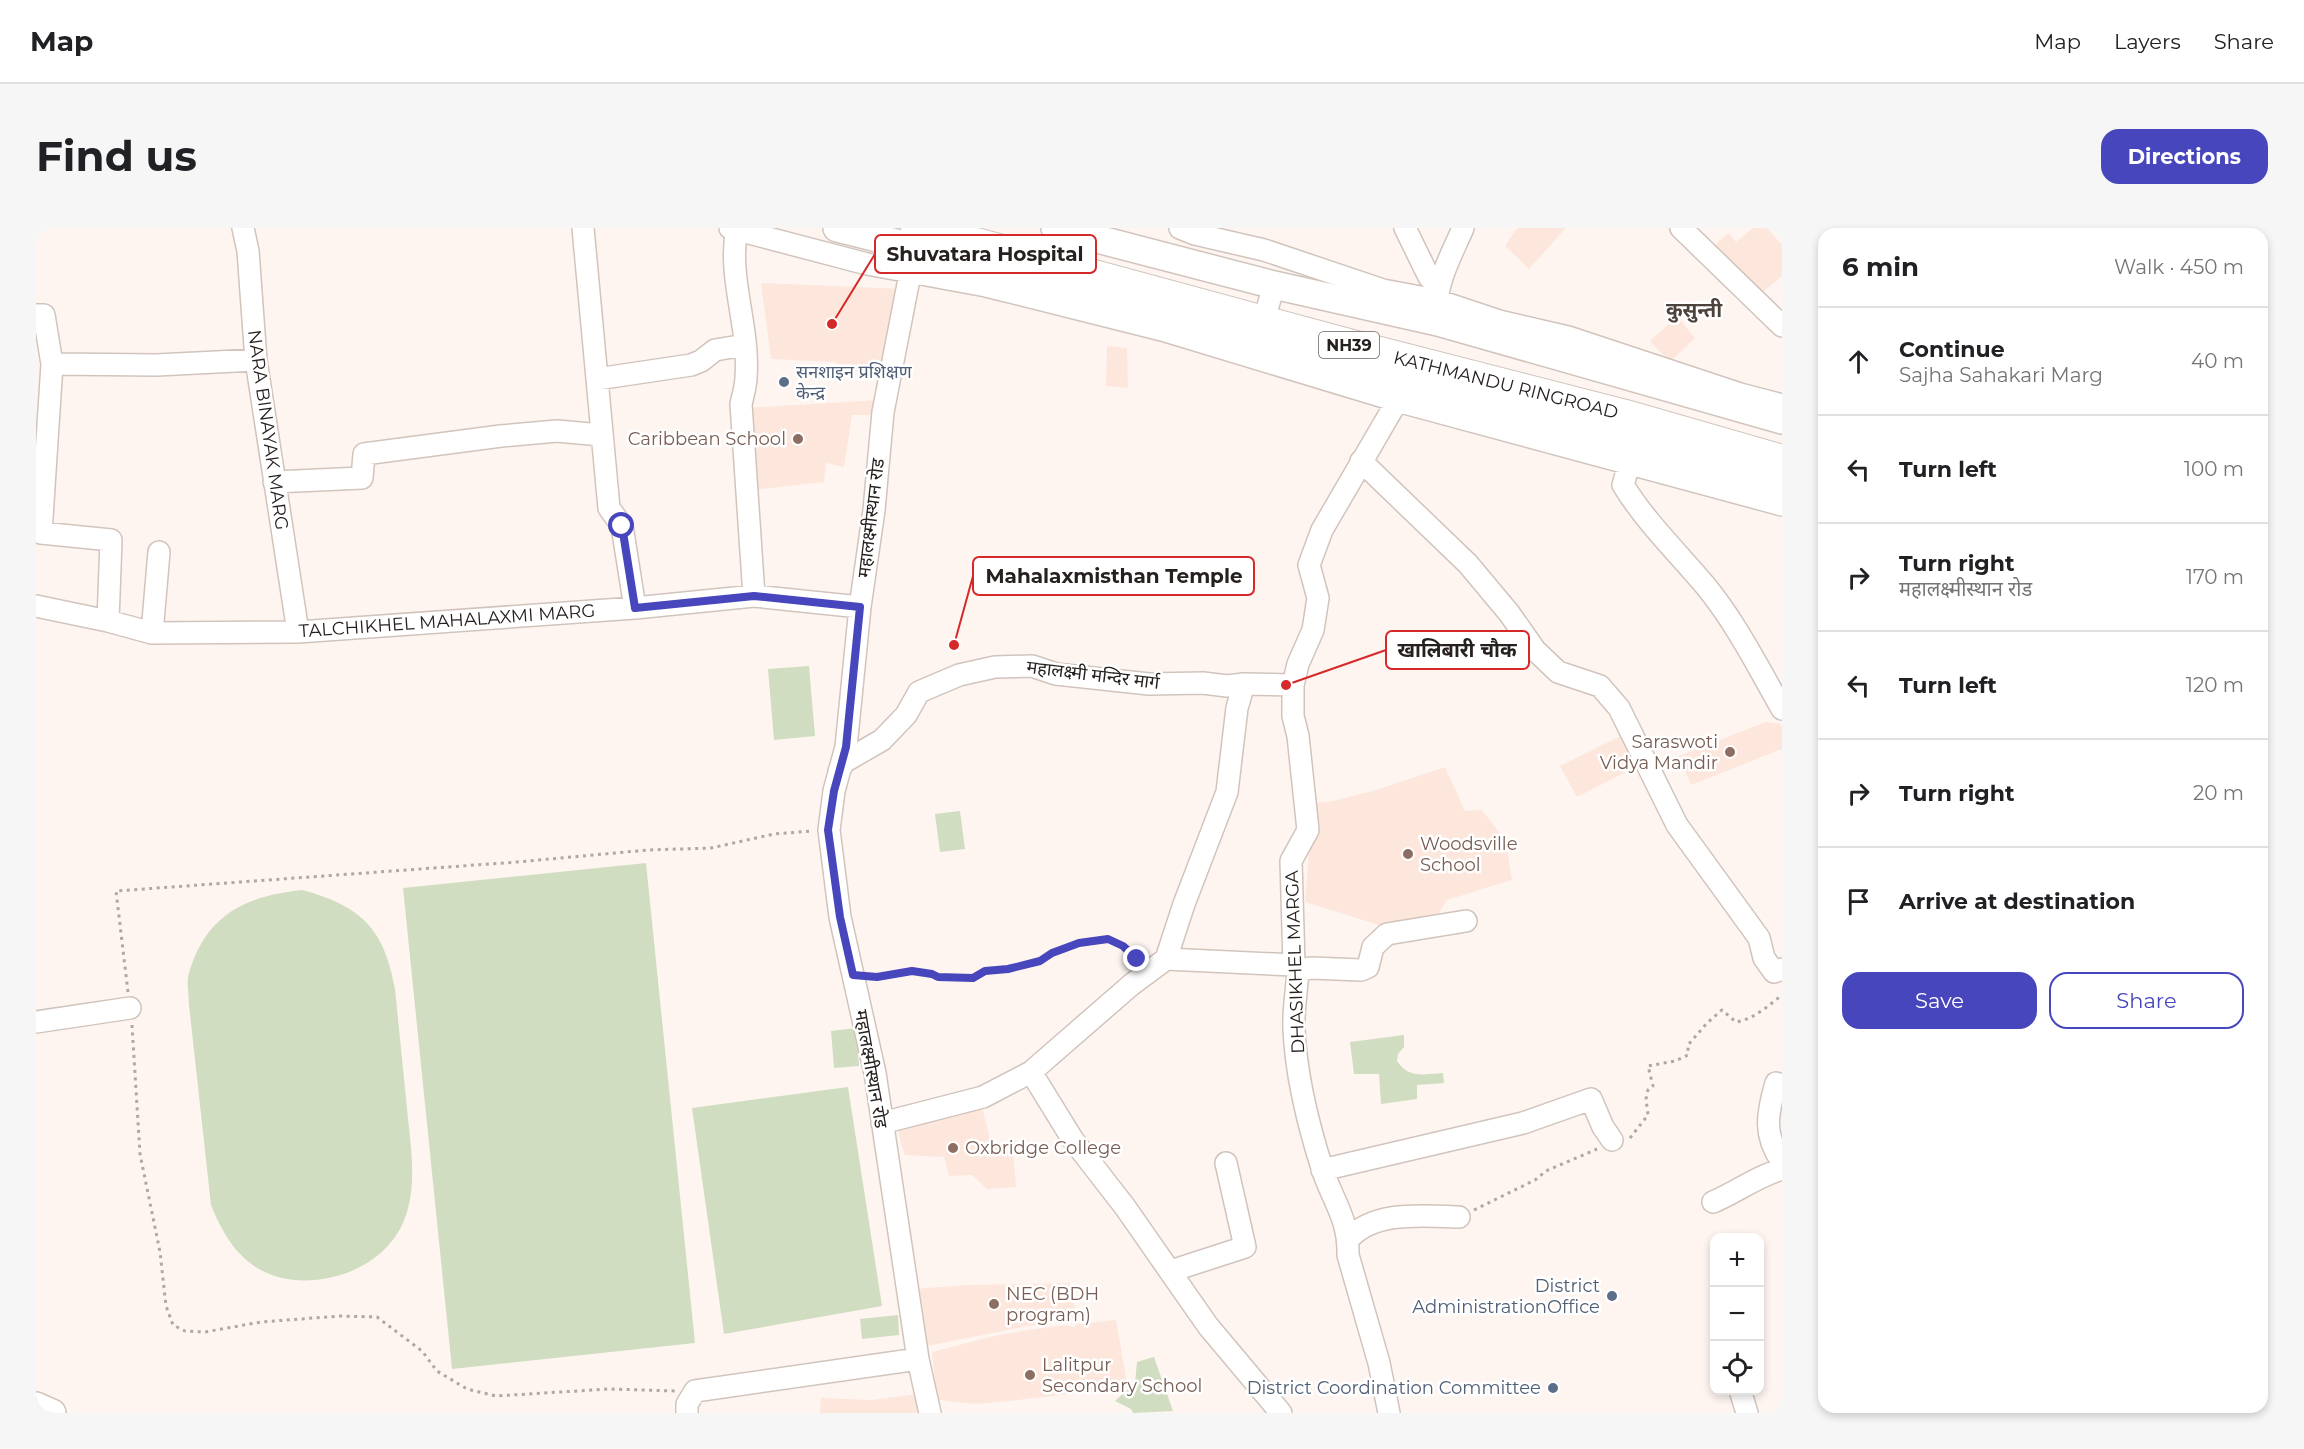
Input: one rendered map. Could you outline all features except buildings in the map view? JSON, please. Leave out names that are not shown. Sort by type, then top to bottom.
[{"type":"highway","name":"KATHMANDU RINGROAD","points":[[986,228],[1271,296],[1782,442]]},
{"type":"highway","name":"KATHMANDU RINGROAD","points":[[917,241],[1349,356],[1633,418],[1743,464],[1782,461]]},
{"type":"main road","points":[[837,228],[917,241]]},
{"type":"main road","points":[[1055,228],[1271,296],[1438,303],[1782,420]]},
{"type":"main road","points":[[1349,356],[1403,392],[1461,397],[1590,435],[1631,455],[1743,464],[1782,486]]},
{"type":"main road","points":[[36,1406],[52,1413]]},
{"type":"street","name":"NARA BINAYAK MARG","points":[[243,228],[248,251],[256,360],[297,632]]},
{"type":"street","points":[[583,228],[609,508],[622,526],[635,608]]},
{"type":"street","points":[[1180,228],[1195,234],[1264,250],[1383,290],[1568,337],[1782,405]]},
{"type":"street","points":[[1405,228],[1429,277],[1438,303]]},
{"type":"street","points":[[1438,303],[1463,228]]},
{"type":"street","points":[[1681,228],[1782,326]]},
{"type":"street","points":[[754,596],[741,404],[746,376],[745,345],[733,248],[735,229],[917,241],[986,286],[1403,392],[1631,455],[1782,505]]},
{"type":"street","name":"महालक्ष्मीस्थान रोड","points":[[917,241],[883,412],[874,510],[860,607],[846,747],[838,773],[828,830],[840,917],[874,1073],[918,1359],[930,1413]]},
{"type":"street","points":[[36,315],[44,315],[52,364],[41,532],[111,540],[108,621]]},
{"type":"street","points":[[597,379],[691,364],[701,361],[715,350],[745,345]]},
{"type":"street","points":[[52,364],[157,365],[256,360]]},
{"type":"street","name":"DHASIKHEL MARGA","points":[[1389,1413],[1379,1363],[1348,1255],[1348,1240],[1339,1207],[1323,1170],[1301,1085],[1294,1028],[1296,968],[1291,861],[1308,830],[1298,736],[1293,717],[1293,685],[1298,664],[1313,630],[1318,598],[1309,565],[1322,530],[1403,392]]},
{"type":"street","points":[[274,482],[362,478],[364,454],[557,431],[601,435]]},
{"type":"street","points":[[1631,455],[1623,485],[1662,539],[1705,585],[1734,627],[1782,709]]},
{"type":"street","points":[[1361,461],[1468,564],[1509,613],[1535,650],[1558,672],[1600,687],[1618,708],[1677,825],[1758,938],[1764,958],[1774,972],[1782,969]]},
{"type":"street","points":[[152,633],[159,552]]},
{"type":"street","name":"TALCHIKHEL MAHALAXMI MARG","points":[[36,606],[152,633],[297,632],[635,608],[754,596],[860,607]]},
{"type":"street","name":"महालक्ष्मी मन्दिर मार्ग","points":[[838,773],[844,762],[882,740],[906,715],[919,692],[959,675],[995,667],[1032,666],[1056,674],[1149,684],[1203,683],[1227,686],[1244,684]]},
{"type":"street","points":[[882,1123],[983,1097],[1031,1072],[1131,985],[1160,964],[1227,792],[1237,708],[1244,684],[1293,685]]},
{"type":"street","points":[[1160,964],[1361,970],[1368,966],[1373,946],[1387,934],[1466,921]]},
{"type":"street","points":[[36,1022],[130,1008]]},
{"type":"street","points":[[1031,1072],[1073,1140],[1171,1271],[1208,1326],[1281,1413]]},
{"type":"street","points":[[1776,1083],[1768,1110],[1768,1136],[1782,1162]]},
{"type":"street","points":[[1323,1170],[1523,1123],[1592,1099],[1603,1127],[1612,1140]]},
{"type":"street","points":[[1171,1271],[1245,1247],[1226,1163]]},
{"type":"street","points":[[1713,1202],[1730,1195],[1767,1173],[1782,1169]]},
{"type":"street","points":[[1348,1240],[1356,1230],[1388,1219],[1413,1215],[1459,1217]]},
{"type":"street","points":[[687,1413],[687,1404],[695,1391],[918,1359]]},
{"type":"street","points":[[1742,1395],[1747,1413]]},
{"type":"path","points":[[695,1391],[609,1389],[496,1396],[486,1394],[466,1389],[437,1371],[422,1351],[377,1317],[340,1316],[272,1321],[205,1332],[185,1331],[173,1325],[166,1306],[160,1252],[140,1154],[130,1008],[116,891],[517,862],[648,850],[711,848],[774,834],[828,830]]},
{"type":"path","points":[[853,975],[877,977],[912,971],[938,977],[973,978],[985,971],[1008,969],[1040,961],[1052,953],[1079,943],[1108,939],[1123,946],[1146,967],[1160,964]]},
{"type":"path","points":[[1459,1217],[1535,1180],[1546,1171],[1587,1155],[1612,1140],[1628,1140],[1648,1115],[1646,1100],[1648,1090],[1653,1086],[1648,1066],[1676,1061],[1688,1055],[1688,1045],[1722,1010],[1736,1022],[1744,1021],[1765,1009],[1782,995]]},
{"type":"shaded area","points":[[1517,228],[1566,228],[1529,269],[1505,246]]},
{"type":"shaded area","points":[[1753,228],[1767,228],[1782,245],[1782,276],[1758,296],[1715,245],[1728,233],[1736,242]]},
{"type":"shaded area","points":[[761,283],[904,289],[888,374],[838,370],[836,362],[771,359]]},
{"type":"shaded area","points":[[1677,316],[1695,338],[1670,362],[1650,341]]},
{"type":"shaded area","points":[[1107,346],[1127,348],[1128,388],[1106,386]]},
{"type":"shaded area","name":"Caribbean School","points":[[878,400],[873,415],[852,415],[844,467],[826,463],[824,482],[752,490],[745,408]]},
{"type":"shaded area","name":"Saraswoti Vidya Mandir","points":[[1766,722],[1780,724],[1782,727],[1782,749],[1691,785],[1679,756]]},
{"type":"shaded area","points":[[1625,734],[1640,765],[1577,797],[1560,766]]},
{"type":"shaded area","name":"Woodsville School","points":[[1445,767],[1465,811],[1482,810],[1506,841],[1512,880],[1447,900],[1436,918],[1385,927],[1305,902],[1313,803],[1333,801],[1376,790]]},
{"type":"shaded area","name":"Oxbridge College","points":[[981,1103],[991,1143],[1013,1152],[1016,1187],[987,1189],[972,1175],[949,1176],[944,1157],[905,1155],[897,1122]]},
{"type":"shaded area","name":"NEC (BDH program)","points":[[1070,1283],[1077,1320],[1038,1324],[922,1347],[914,1289],[966,1285]]},
{"type":"shaded area","name":"Lalitpur Secondary School","points":[[1116,1320],[1127,1383],[1078,1393],[1001,1402],[974,1404],[939,1400],[924,1413],[820,1413],[821,1398],[871,1400],[936,1392],[932,1352],[994,1336]]},
{"type":"green space","points":[[809,666],[815,736],[774,740],[768,669]]},
{"type":"green space","points":[[960,811],[965,849],[940,852],[935,814]]},
{"type":"green space","points":[[646,863],[695,1343],[452,1369],[403,888]]},
{"type":"green space","points":[[302,890],[322,896],[354,912],[376,935],[384,950],[395,989],[412,1160],[412,1187],[407,1212],[400,1229],[390,1243],[363,1266],[330,1278],[312,1280],[278,1277],[252,1265],[232,1245],[217,1220],[211,1205],[188,984],[196,953],[206,936],[230,912],[263,897]]},
{"type":"green space","points":[[856,1028],[859,1066],[834,1068],[831,1031]]},
{"type":"green space","points":[[1404,1035],[1404,1047],[1398,1054],[1397,1061],[1402,1067],[1406,1071],[1417,1074],[1443,1073],[1444,1083],[1417,1085],[1417,1099],[1381,1104],[1379,1074],[1354,1074],[1350,1042]]},
{"type":"green space","points":[[848,1087],[882,1306],[724,1334],[692,1108]]},
{"type":"green space","points":[[898,1315],[899,1335],[862,1339],[860,1319]]},
{"type":"green space","points":[[1154,1357],[1173,1411],[1133,1413],[1131,1409],[1115,1401],[1135,1383],[1137,1362]]},
{"type":"place","name":"Shuvatara Hospital","points":[[832,324]]},
{"type":"place","name":"सनशाइन प्रशिक्षण केन्द्र","points":[[784,382]]},
{"type":"place","name":"Caribbean School","points":[[798,439]]},
{"type":"place","name":"Mahalaxmisthan Temple","points":[[954,645]]},
{"type":"place","name":"खालिबारी चौक","points":[[1286,685]]},
{"type":"place","name":"Saraswoti Vidya Mandir","points":[[1730,752]]},
{"type":"place","name":"Woodsville School","points":[[1408,854]]},
{"type":"place","name":"Oxbridge College","points":[[953,1148]]},
{"type":"place","name":"District AdministrationOffice","points":[[1612,1296]]},
{"type":"place","name":"NEC (BDH program)","points":[[994,1304]]},
{"type":"place","name":"Lalitpur Secondary School","points":[[1030,1375]]},
{"type":"place","name":"District Coordination Committee","points":[[1553,1388]]},
{"type":"district","name":"कुसुन्ती","points":[[1694,310]]},
{"type":"route","points":[[622,526],[635,608],[754,596],[802,599],[860,607],[846,747],[834,791],[828,830],[840,917],[853,975],[866,978],[912,971],[938,977],[973,978],[985,971],[1025,966],[1079,943],[1108,939],[1123,946],[1137,959]]}]
